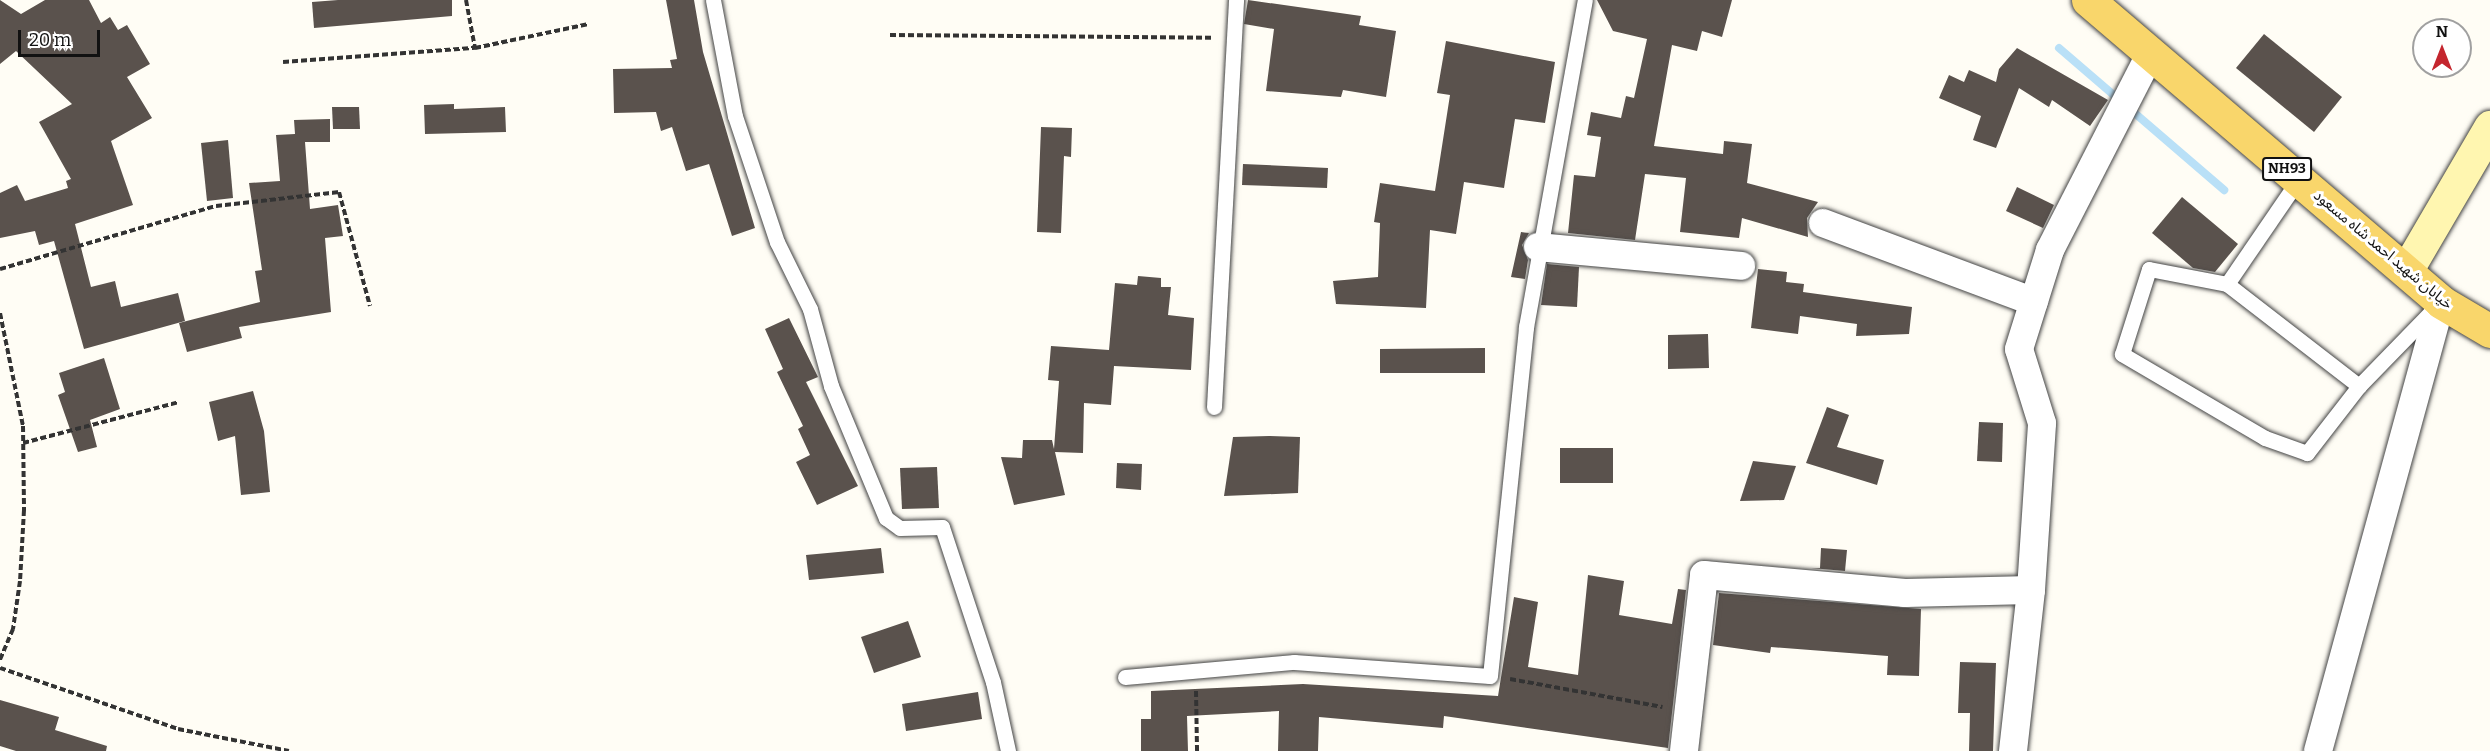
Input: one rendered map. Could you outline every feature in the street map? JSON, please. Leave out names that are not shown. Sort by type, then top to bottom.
[{"type":"main road","name":"خیابان شهید احمد شاه مسعود","points":[[2088,0],[2441,302],[2490,331]]},
{"type":"main road","points":[[2406,271],[2490,127]]},
{"type":"street","points":[[2013,751],[2031,590],[2042,423],[2019,349],[2050,250],[2151,53]]},
{"type":"street","points":[[1823,223],[2034,302]]},
{"type":"street","points":[[1538,247],[1741,266]]},
{"type":"street","points":[[2318,751],[2441,302]]},
{"type":"street","points":[[1684,751],[1704,575],[1905,593],[2031,590]]},
{"type":"lane","points":[[713,0],[735,116],[777,243],[810,309],[831,386],[886,518],[900,528],[942,527],[993,682],[1008,751]]},
{"type":"lane","points":[[1214,407],[1236,0]]},
{"type":"lane","points":[[1125,677],[1294,662],[1491,676],[1538,247],[1585,0]]},
{"type":"lane","points":[[2227,284],[2299,179]]},
{"type":"lane","points":[[2359,386],[2227,284],[2149,269],[2122,354],[2265,438],[2307,453],[2359,386],[2441,302]]},
{"type":"path","points":[[466,0],[475,48]]},
{"type":"path","points":[[283,62],[475,48],[588,24]]},
{"type":"path","points":[[890,35],[1233,38]]},
{"type":"path","points":[[0,269],[216,206],[339,192],[370,306]]},
{"type":"path","points":[[0,313],[23,443],[20,581],[13,629],[0,660]]},
{"type":"path","points":[[23,443],[178,402]]},
{"type":"path","points":[[0,668],[178,729],[288,751]]},
{"type":"path","points":[[1196,672],[1197,751]]},
{"type":"path","points":[[1491,676],[1689,712]]},
{"type":"building","points":[[0,0],[21,14],[45,0],[89,0],[101,23],[110,17],[118,30],[127,25],[150,64],[127,77],[152,118],[111,141],[133,205],[75,224],[91,287],[115,281],[121,307],[178,293],[185,321],[84,349],[54,241],[39,245],[35,231],[0,238],[0,193],[17,185],[25,201],[68,188],[66,181],[71,179],[39,122],[72,104],[16,51],[0,64]]},
{"type":"building","points":[[452,0],[452,16],[314,28],[312,2]]},
{"type":"building","points":[[666,0],[694,0],[703,52],[755,228],[732,236],[709,164],[686,171],[672,127],[661,131],[656,112],[614,113],[613,69],[672,68],[670,60],[677,59]]},
{"type":"building","points":[[1248,0],[1361,16],[1359,25],[1396,31],[1386,97],[1343,90],[1341,97],[1266,91],[1274,29],[1244,24]]},
{"type":"building","points":[[1597,0],[1732,0],[1722,37],[1702,31],[1697,51],[1672,45],[1654,146],[1723,154],[1724,141],[1752,144],[1747,183],[1818,202],[1807,218],[1808,237],[1742,218],[1739,238],[1680,232],[1686,178],[1645,174],[1635,240],[1568,233],[1574,175],[1595,177],[1601,137],[1587,135],[1591,112],[1621,118],[1626,96],[1634,98],[1647,39],[1613,31]]},
{"type":"building","points":[[2264,34],[2342,97],[2314,132],[2236,68]]},
{"type":"building","points":[[1446,41],[1555,62],[1545,123],[1515,119],[1504,188],[1464,182],[1456,234],[1430,230],[1426,308],[1336,304],[1333,281],[1378,277],[1380,223],[1374,222],[1380,183],[1435,191],[1450,95],[1437,93]]},
{"type":"building","points":[[2017,48],[2108,100],[2090,126],[2052,100],[2049,107],[2019,88],[1996,148],[1973,140],[1981,116],[1939,98],[1949,75],[1964,82],[1969,70],[1996,82],[1999,69]]},
{"type":"building","points":[[454,104],[454,109],[505,107],[506,132],[425,134],[424,105]]},
{"type":"building","points":[[332,107],[359,107],[360,129],[333,129]]},
{"type":"building","points":[[330,119],[330,142],[305,142],[310,209],[338,205],[343,236],[325,238],[331,312],[239,327],[242,338],[187,352],[179,323],[260,302],[255,271],[262,270],[249,183],[280,181],[276,135],[295,134],[294,120]]},
{"type":"building","points":[[1041,127],[1072,128],[1071,157],[1064,156],[1061,233],[1037,232]]},
{"type":"building","points":[[228,140],[233,198],[207,201],[201,143]]},
{"type":"building","points":[[1243,164],[1328,168],[1327,188],[1242,185]]},
{"type":"building","points":[[2017,187],[2054,205],[2043,228],[2006,211]]},
{"type":"building","points":[[2182,197],[2238,244],[2215,272],[2193,268],[2152,233]]},
{"type":"building","points":[[1521,232],[1529,233],[1522,245],[1528,260],[1525,279],[1511,277]]},
{"type":"building","points":[[1547,264],[1579,267],[1577,307],[1541,305]]},
{"type":"building","points":[[1758,269],[1787,272],[1786,282],[1804,284],[1803,292],[1912,307],[1909,334],[1856,336],[1857,324],[1800,316],[1798,334],[1751,328]]},
{"type":"building","points":[[1138,276],[1161,278],[1161,287],[1171,287],[1168,315],[1194,318],[1191,370],[1114,366],[1111,405],[1084,403],[1083,453],[1055,452],[1065,495],[1014,505],[1001,457],[1022,458],[1023,440],[1052,440],[1054,449],[1059,381],[1048,380],[1051,346],[1109,350],[1115,283],[1137,285]]},
{"type":"building","points":[[789,318],[818,377],[806,382],[858,486],[817,505],[796,462],[810,455],[798,429],[803,426],[777,372],[783,369],[765,329]]},
{"type":"building","points":[[1708,334],[1709,368],[1668,369],[1668,335]]},
{"type":"building","points":[[1485,348],[1485,373],[1380,373],[1380,349]]},
{"type":"building","points":[[104,358],[120,409],[90,420],[97,447],[78,452],[58,395],[65,392],[59,373]]},
{"type":"building","points":[[253,391],[264,431],[270,492],[241,495],[235,436],[218,441],[209,402]]},
{"type":"building","points":[[1827,407],[1849,415],[1837,447],[1884,460],[1877,485],[1806,463]]},
{"type":"building","points":[[1979,422],[2003,423],[2002,462],[1977,461]]},
{"type":"building","points":[[1233,437],[1300,437],[1298,493],[1224,496]]},
{"type":"building","points":[[1560,448],[1613,448],[1613,483],[1560,483]]},
{"type":"building","points":[[1753,461],[1796,466],[1784,500],[1740,501]]},
{"type":"building","points":[[1117,463],[1142,464],[1141,490],[1116,488]]},
{"type":"building","points":[[937,467],[939,508],[902,509],[900,468]]},
{"type":"building","points":[[881,548],[884,573],[809,580],[806,555]]},
{"type":"building","points":[[1821,548],[1847,550],[1845,571],[1811,568],[1820,568]]},
{"type":"building","points":[[1588,575],[1624,581],[1619,615],[1672,624],[1678,589],[1686,590],[1668,748],[1444,716],[1443,728],[1319,717],[1318,751],[1278,751],[1279,711],[1187,716],[1188,751],[1141,751],[1141,719],[1151,719],[1151,691],[1303,684],[1498,696],[1514,597],[1538,602],[1528,667],[1578,675]]},
{"type":"building","points":[[1719,593],[1921,609],[1919,676],[1887,675],[1888,656],[1771,647],[1770,653],[1713,645]]},
{"type":"building","points":[[908,621],[921,657],[874,673],[861,637]]},
{"type":"building","points":[[1960,662],[1996,663],[1993,751],[1969,751],[1970,713],[1958,713]]},
{"type":"building","points":[[978,692],[982,719],[906,731],[902,704]]},
{"type":"building","points":[[0,700],[59,717],[55,730],[107,746],[106,751],[16,751],[0,746]]},
{"type":"waterway","points":[[2059,48],[2224,190]]}]
